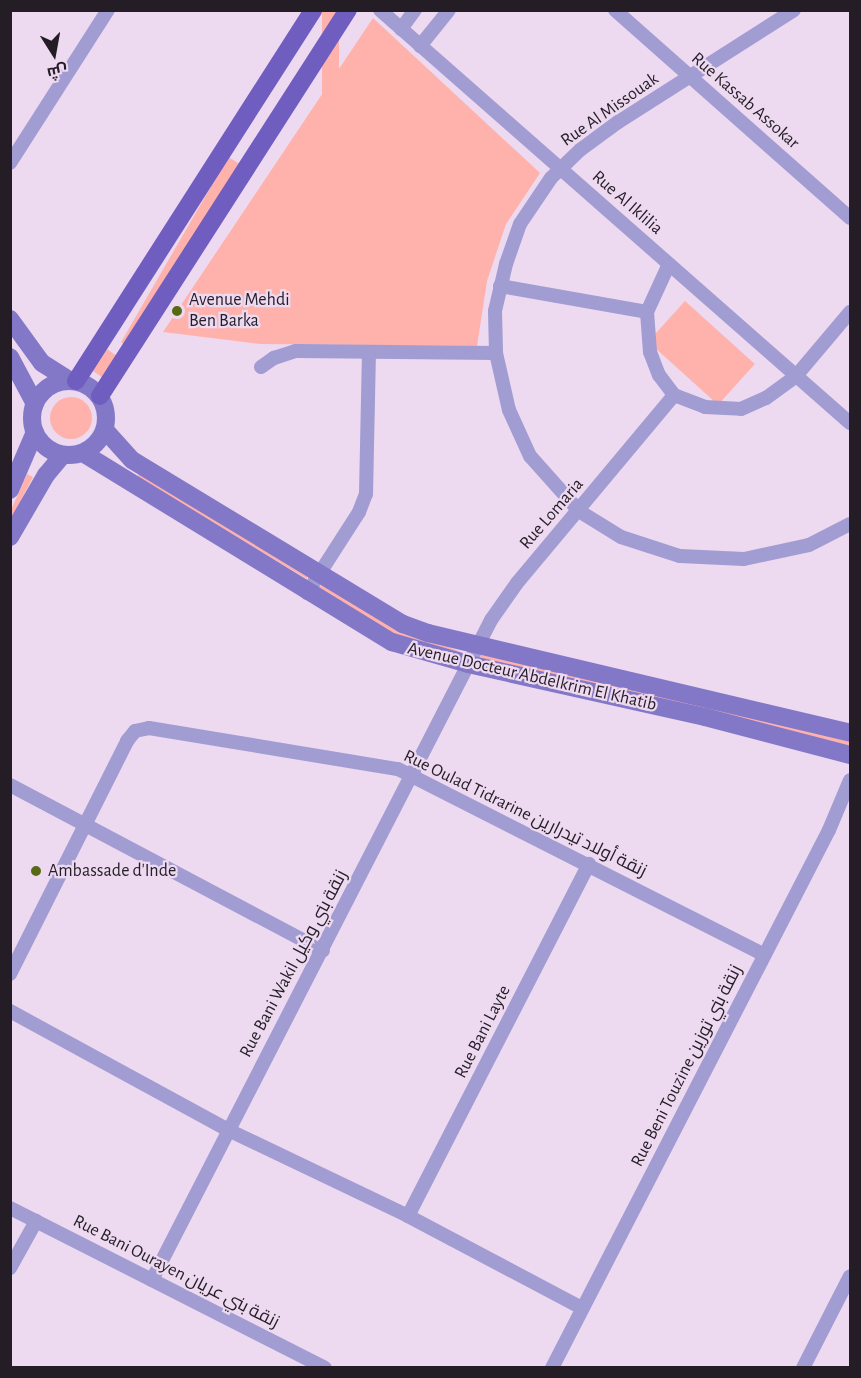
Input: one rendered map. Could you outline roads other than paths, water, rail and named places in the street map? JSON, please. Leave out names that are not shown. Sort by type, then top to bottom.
[{"type":"main road","points":[[35,404],[49,386],[74,381],[313,10]]},
{"type":"main road","points":[[100,396],[348,10]]},
{"type":"main road","points":[[10,319],[42,363],[100,396],[106,412],[105,430],[100,440],[83,453],[63,455],[46,447],[35,432]]},
{"type":"main road","points":[[10,357],[35,404],[35,432],[10,490]]},
{"type":"main road","name":"Avenue Docteur Abdelkrim El Khatib","points":[[105,430],[132,460],[403,624],[477,645],[850,733]]},
{"type":"main road","name":"Avenue Docteur Abdelkrim El Khatib","points":[[83,453],[307,593],[392,642],[468,664],[705,717],[850,755]]},
{"type":"main road","points":[[10,537],[46,475],[63,455]]},
{"type":"street","points":[[10,163],[108,10]]},
{"type":"street","name":"Rue Al Iklilia","points":[[380,10],[850,423]]},
{"type":"street","points":[[401,29],[415,10]]},
{"type":"street","points":[[420,46],[448,10]]},
{"type":"street","name":"Rue Kassab Assokar","points":[[615,10],[850,218]]},
{"type":"street","name":"Rue Al Missouak","points":[[794,10],[691,78],[618,122],[560,168],[520,224],[500,286],[495,311],[496,353],[509,410],[530,456],[579,511],[601,526],[648,548],[719,560],[785,552],[832,536],[850,524]]},
{"type":"street","points":[[669,264],[646,312],[650,352],[659,375],[674,395],[705,407],[741,409],[766,398],[796,376],[850,312]]},
{"type":"street","points":[[500,286],[646,312]]},
{"type":"street","points":[[261,367],[274,358],[296,351],[496,353]]},
{"type":"street","points":[[307,593],[359,512],[366,494],[369,353]]},
{"type":"street","name":"Rue Lomaria","points":[[468,664],[505,598],[674,395]]},
{"type":"street","name":"Rue Bani Wakil زنقة بني وكيل","points":[[152,1280],[226,1129],[323,951],[468,664]]},
{"type":"street","name":"Rue Oulad Tidrarine زنقة أولاد تيدرارين","points":[[10,974],[87,827],[127,741],[141,729],[371,762],[412,775],[765,955]]},
{"type":"street","name":"Rue Beni Touzine زنقة بني توزين","points":[[552,1368],[765,955],[850,780]]},
{"type":"street","points":[[10,785],[323,951]]},
{"type":"street","name":"Rue Bani Layte","points":[[408,1216],[589,864]]},
{"type":"street","points":[[10,1011],[226,1129],[408,1216],[582,1308]]},
{"type":"street","name":"Rue Bani Ourayen زنقة بني عريان","points":[[10,1208],[152,1280],[308,1364],[325,1368]]},
{"type":"street","points":[[10,1268],[36,1221]]},
{"type":"street","points":[[802,1368],[850,1276]]},
{"type":"place","name":"Avenue Mehdi Ben Barka","points":[[177,311]]},
{"type":"place","name":"Ambassade d'Inde","points":[[36,871]]}]
